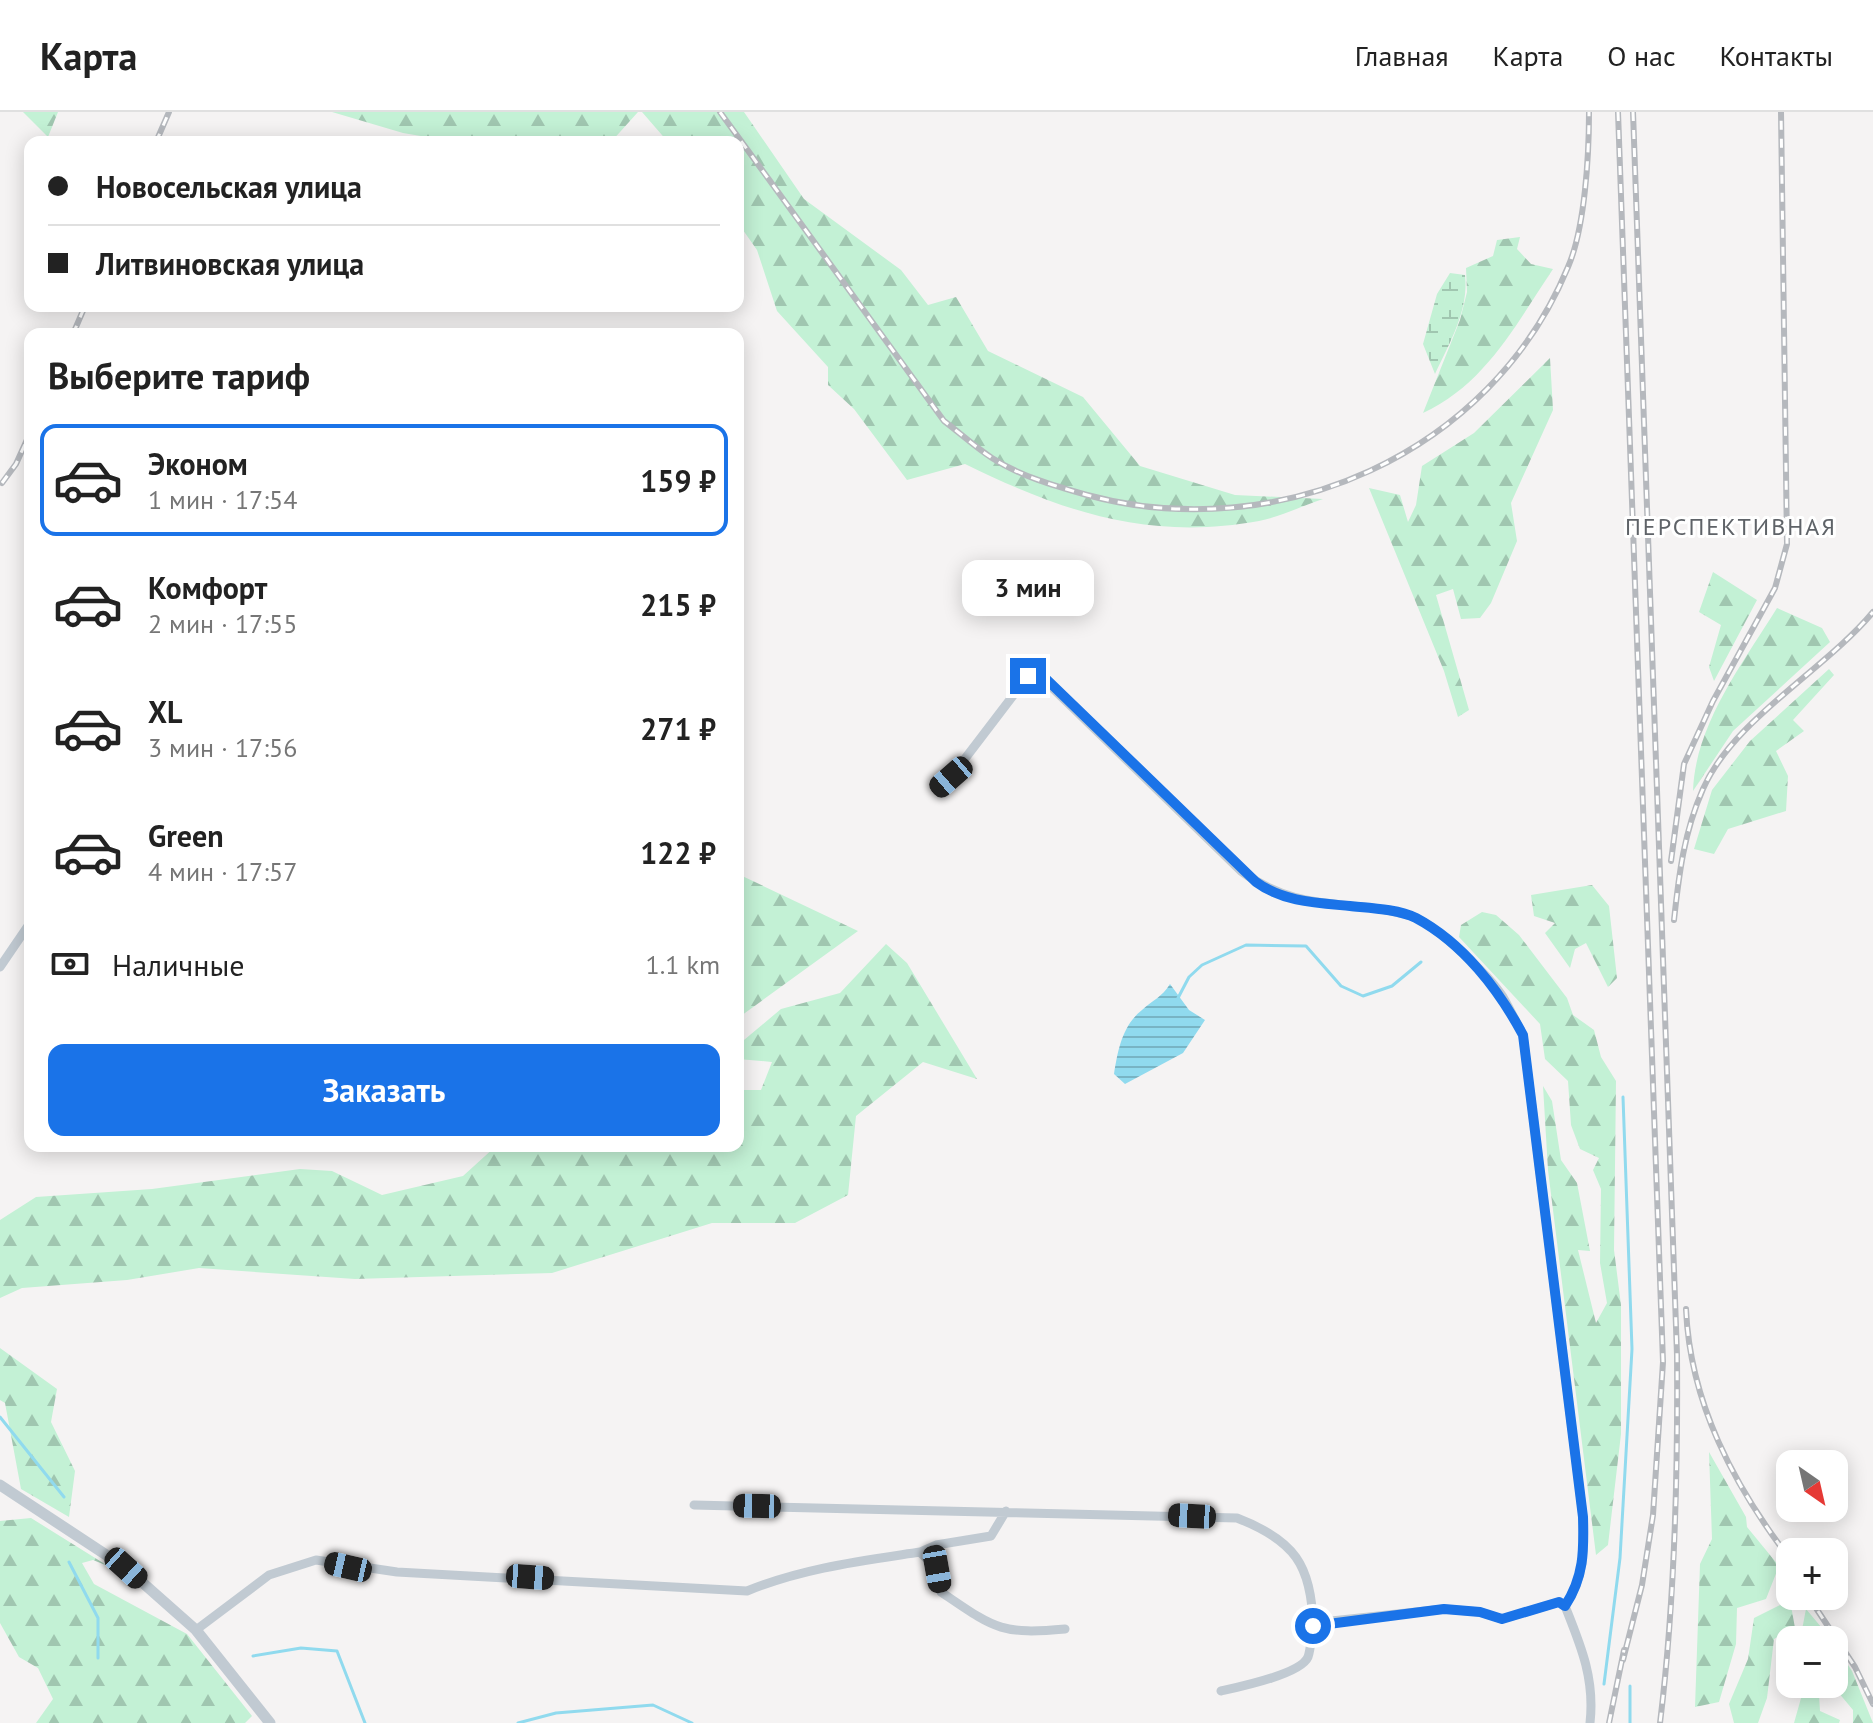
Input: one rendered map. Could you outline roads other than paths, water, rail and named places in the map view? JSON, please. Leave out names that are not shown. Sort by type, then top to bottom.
[{"type":"street","points":[[937,790],[951,777],[1028,676],[1036,672],[1241,871],[1267,890],[1302,901],[1414,917],[1447,940],[1501,994],[1523,1035],[1583,1517],[1584,1562],[1577,1588],[1565,1606]]},
{"type":"street","points":[[0,967],[24,932]]},
{"type":"street","points":[[0,1485],[126,1568],[196,1630],[270,1723]]},
{"type":"street","points":[[694,1505],[1237,1518],[1269,1530],[1298,1558],[1312,1606],[1313,1626],[1308,1658],[1302,1665],[1253,1684],[1221,1691]]},
{"type":"street","points":[[196,1630],[269,1575],[316,1560],[397,1572],[747,1591],[783,1576],[991,1536],[1006,1511]]},
{"type":"street","points":[[920,1552],[937,1569],[941,1592],[990,1624],[1020,1633],[1065,1629]]},
{"type":"street","points":[[1313,1626],[1444,1609],[1480,1612],[1502,1619],[1559,1602],[1565,1606],[1588,1663],[1593,1693],[1590,1723]]},
{"type":"water","points":[[1170,984],[1189,1010],[1205,1020],[1183,1053],[1125,1084],[1114,1074],[1125,1031],[1135,1016]]},
{"type":"waterway","points":[[1178,998],[1189,977],[1202,965],[1246,945],[1306,946],[1341,986],[1363,996],[1392,986],[1421,962]]},
{"type":"waterway","points":[[1604,1684],[1620,1558],[1632,1349],[1623,1097]]},
{"type":"waterway","points":[[0,1417],[64,1497]]},
{"type":"waterway","points":[[69,1562],[98,1618],[98,1658]]},
{"type":"waterway","points":[[253,1656],[301,1648],[337,1651],[365,1723]]},
{"type":"waterway","points":[[1630,1686],[1630,1723]]},
{"type":"waterway","points":[[518,1723],[556,1713],[653,1705],[692,1723]]},
{"type":"railway","points":[[159,136],[169,112]]},
{"type":"railway","points":[[720,112],[737,136]]},
{"type":"railway","points":[[744,145],[944,421],[992,458],[1026,475],[1087,495],[1159,508],[1232,508],[1303,495],[1370,471],[1432,435],[1487,389],[1533,333],[1574,251],[1587,170],[1589,112]]},
{"type":"railway","points":[[1618,112],[1663,1362],[1653,1515],[1642,1585],[1623,1660]]},
{"type":"railway","points":[[1633,112],[1677,1355],[1674,1539],[1660,1723]]},
{"type":"railway","points":[[1671,861],[1684,764],[1713,701],[1775,588],[1787,544],[1781,112]]},
{"type":"railway","points":[[76,328],[82,312]]},
{"type":"railway","points":[[2,483],[24,446]]},
{"type":"railway","points":[[1674,920],[1680,870],[1691,821],[1717,764],[1757,718],[1873,612]]},
{"type":"railway","points":[[1686,1309],[1696,1377],[1718,1442],[1776,1539]]},
{"type":"railway","points":[[1817,1610],[1855,1667],[1873,1704]]},
{"type":"railway","points":[[1609,1723],[1624,1650]]},
{"type":"district","name":"ПЕРСПЕКТИВНАЯ","points":[[1731,526]]}]
